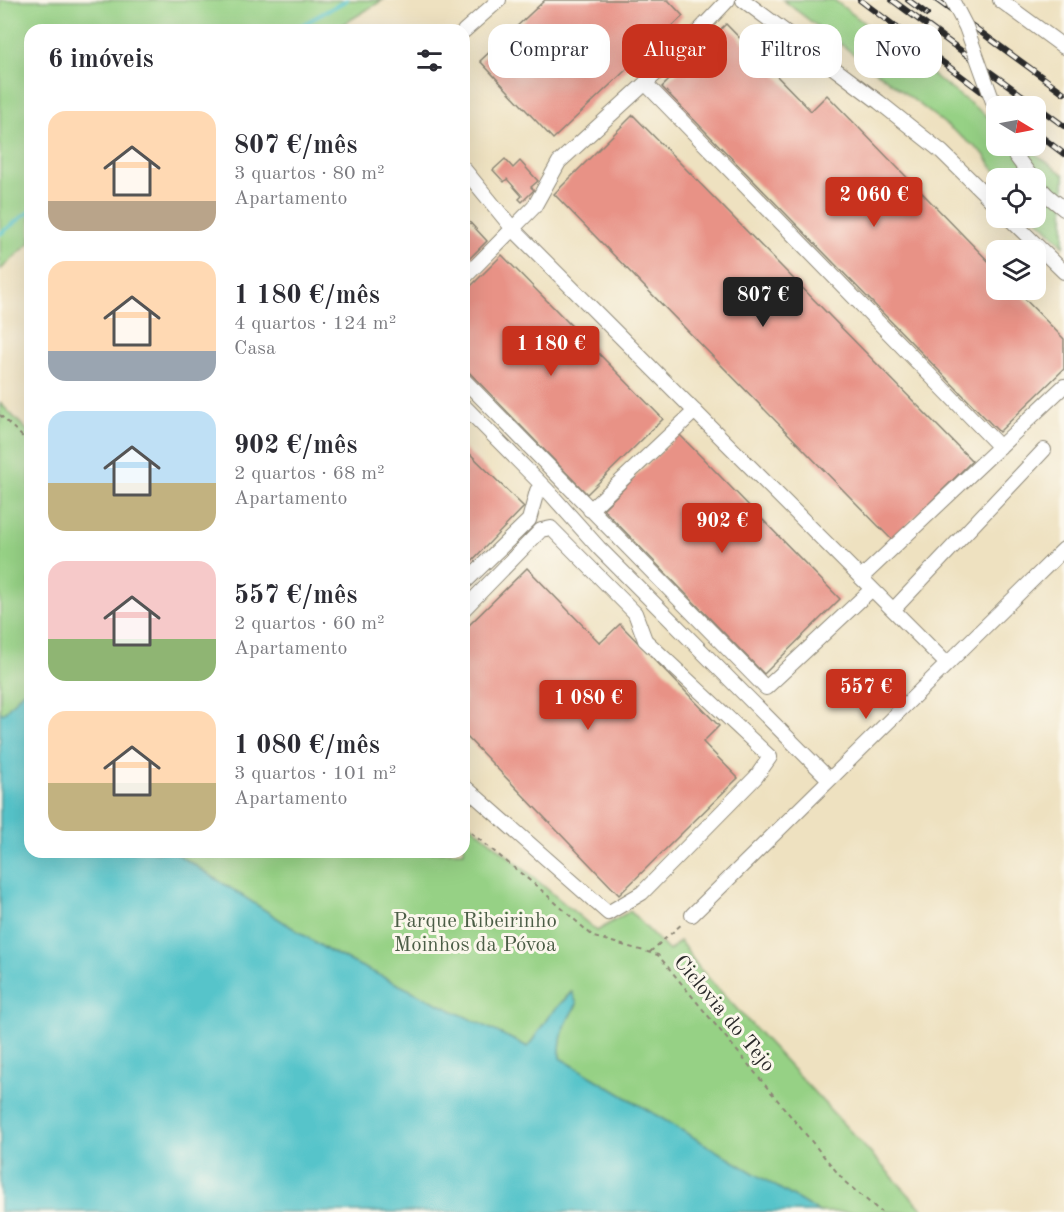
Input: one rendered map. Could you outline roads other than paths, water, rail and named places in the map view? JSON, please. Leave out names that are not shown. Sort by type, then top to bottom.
[{"type":"street","points":[[470,26],[499,0]]},
{"type":"street","points":[[470,272],[534,207],[559,162],[646,84],[728,0]]},
{"type":"street","points":[[743,0],[942,152],[986,195]]},
{"type":"street","points":[[952,0],[966,27],[991,96]]},
{"type":"street","points":[[1000,0],[1064,47]]},
{"type":"street","points":[[646,84],[1000,447]]},
{"type":"street","points":[[1015,156],[1024,168]]},
{"type":"street","points":[[470,176],[513,229],[946,663]]},
{"type":"street","points":[[1046,194],[1064,209]]},
{"type":"street","points":[[1019,228],[1064,272]]},
{"type":"street","points":[[470,386],[766,688],[872,589]]},
{"type":"street","points":[[861,578],[1064,386]]},
{"type":"street","points":[[590,510],[695,411]]},
{"type":"street","points":[[470,412],[547,490],[599,548],[829,779]]},
{"type":"street","points":[[893,610],[1044,450]]},
{"type":"street","points":[[470,576],[529,520],[537,491],[547,490]]},
{"type":"street","points":[[470,603],[541,530],[551,528],[635,613],[645,640],[770,757],[748,786],[642,893],[608,913],[470,791]]},
{"type":"street","points":[[692,915],[1064,549]]},
{"type":"street","points":[[635,613],[652,601]]},
{"type":"water","points":[[24,691],[24,858],[183,858],[327,950],[528,1047],[549,1016],[572,992],[577,1004],[564,1030],[560,1058],[819,1212],[0,1212],[0,711],[3,714]]},
{"type":"waterway","points":[[304,24],[347,0]]},
{"type":"waterway","points":[[0,234],[24,216]]},
{"type":"railway","points":[[860,0],[988,96]]},
{"type":"railway","points":[[892,0],[1064,126]]},
{"type":"railway","points":[[908,0],[927,14]]},
{"type":"railway","points":[[937,0],[1064,93]]},
{"type":"railway","points":[[1046,140],[1064,154]]},
{"type":"park label","name":"Parque Ribeirinho Moinhos da Póvoa","points":[[475,932]]}]
